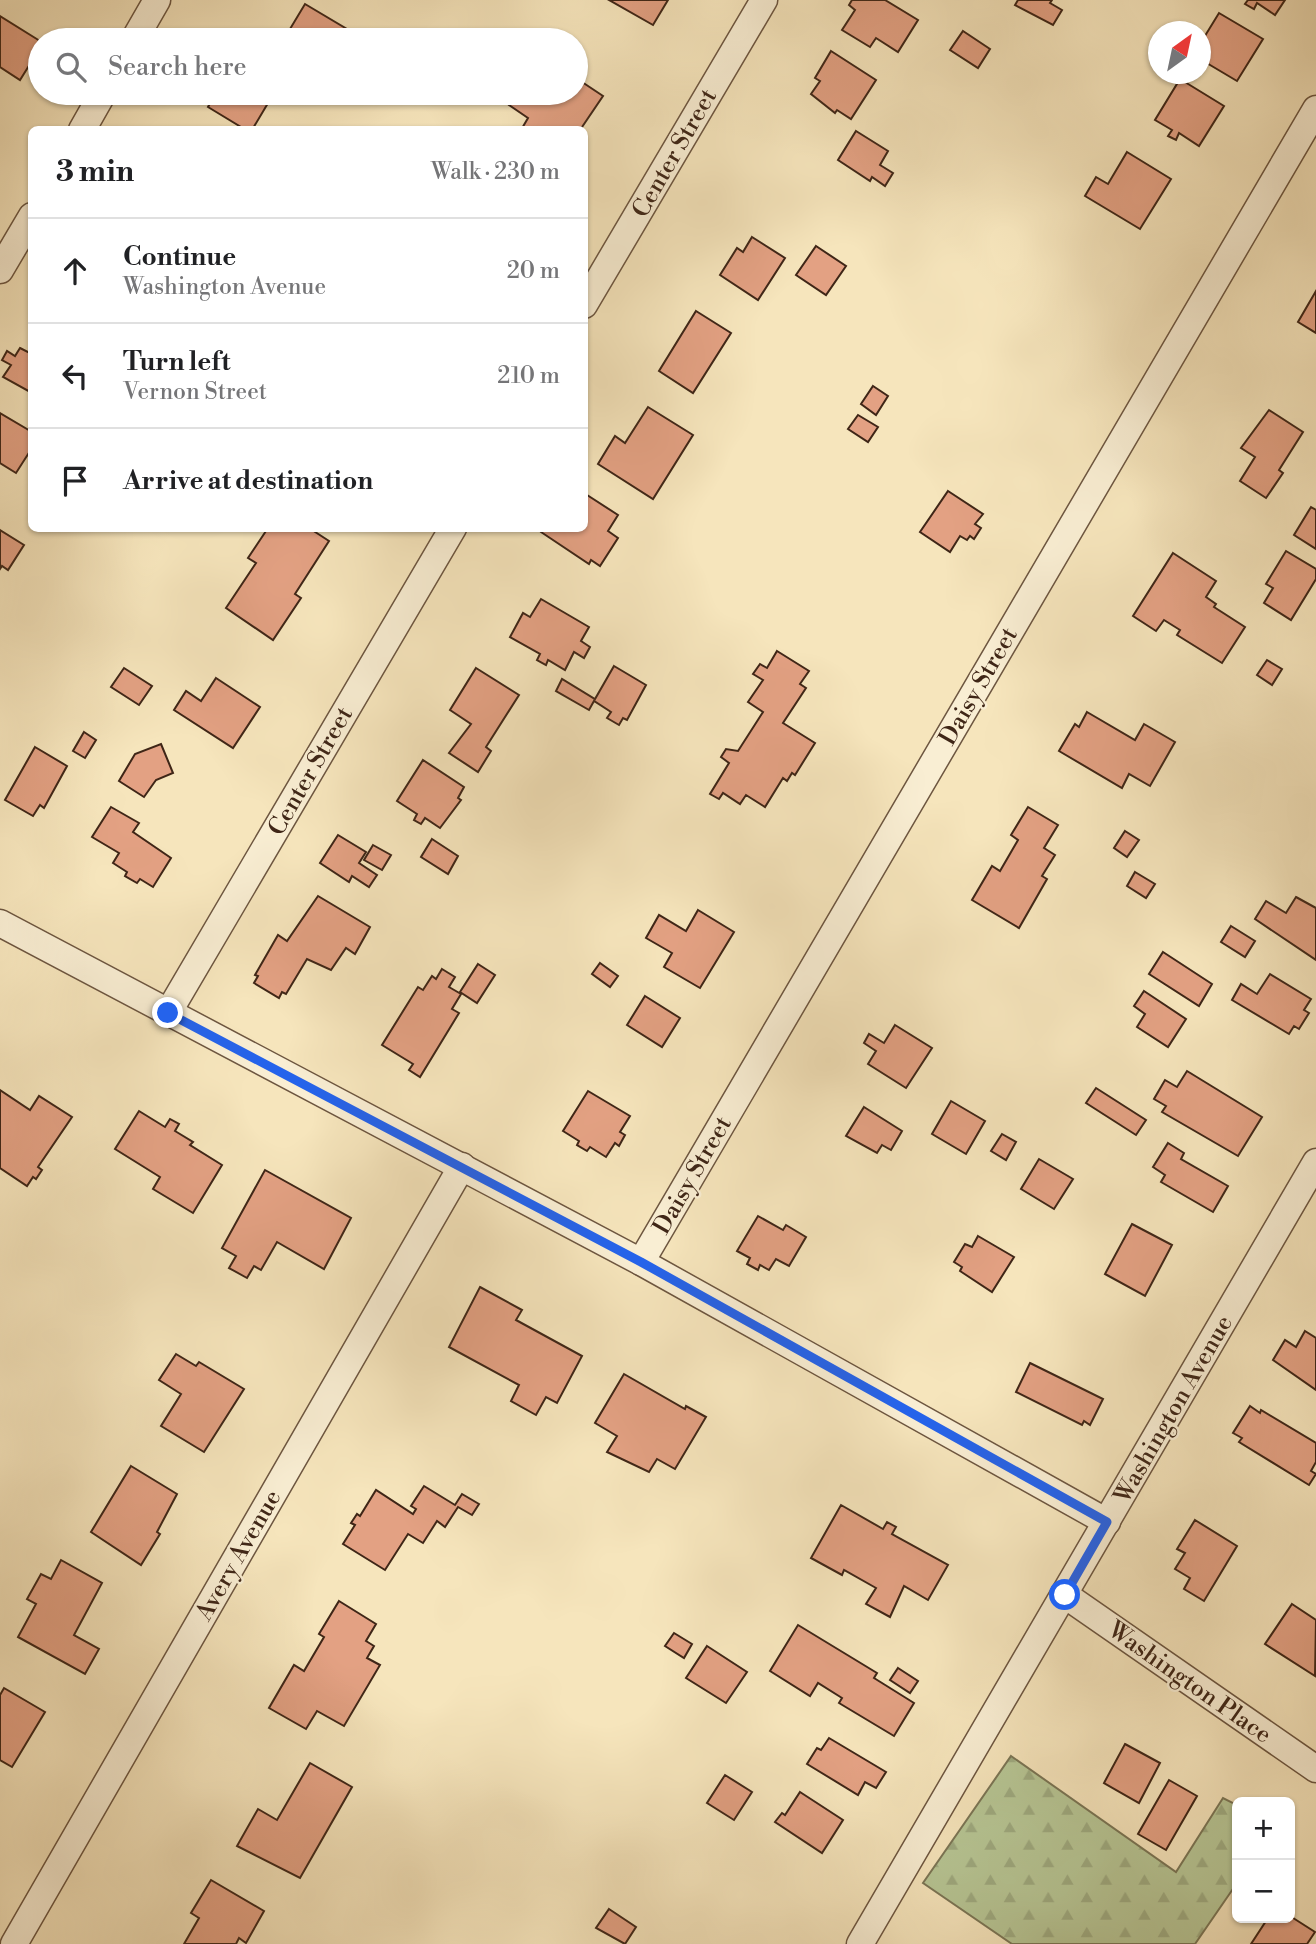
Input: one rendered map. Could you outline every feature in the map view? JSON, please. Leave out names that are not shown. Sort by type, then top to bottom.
[{"type":"street","points":[[141,28],[157,0]]},
{"type":"street","name":"Center Street","points":[[588,298],[764,0]]},
{"type":"street","points":[[84,126],[96,105]]},
{"type":"street","name":"Daisy Street","points":[[641,1262],[1316,109]]},
{"type":"street","points":[[0,270],[28,223]]},
{"type":"street","name":"Center Street","points":[[168,1013],[451,532]]},
{"type":"street","points":[[0,923],[641,1262],[1107,1522]]},
{"type":"street","name":"Washington Avenue","points":[[860,1944],[1316,1163]]},
{"type":"street","name":"Avery Avenue","points":[[14,1944],[462,1166]]},
{"type":"street","name":"Washington Place","points":[[1065,1595],[1316,1769]]},
{"type":"green space","points":[[1011,1756],[1176,1872],[1223,1798],[1232,1802],[1232,1890],[1195,1944],[1012,1944],[923,1883]]},
{"type":"building","points":[[609,0],[668,0],[653,25]]},
{"type":"building","points":[[852,0],[885,0],[918,20],[898,52],[876,38],[870,47],[842,30],[855,10],[849,5]]},
{"type":"building","points":[[1018,0],[1052,0],[1050,3],[1062,10],[1053,25],[1015,5]]},
{"type":"building","points":[[1248,0],[1285,0],[1275,15],[1257,3],[1254,9],[1245,4]]},
{"type":"building","points":[[305,4],[345,28],[291,28]]},
{"type":"building","points":[[1219,13],[1263,39],[1237,81],[1211,66],[1211,26]]},
{"type":"building","points":[[0,16],[28,34],[28,67],[20,80],[0,67]]},
{"type":"building","points":[[963,31],[990,49],[978,68],[950,50]]},
{"type":"building","points":[[831,51],[876,80],[851,119],[837,110],[835,113],[811,94],[820,81],[815,78]]},
{"type":"building","points":[[1177,84],[1188,84],[1224,106],[1199,146],[1179,133],[1176,140],[1168,136],[1172,130],[1155,120]]},
{"type":"building","points":[[588,86],[603,96],[583,126],[523,126],[528,118],[509,105],[588,105]]},
{"type":"building","points":[[267,105],[254,126],[239,126],[208,107]]},
{"type":"building","points":[[856,131],[888,151],[880,165],[893,173],[885,186],[872,177],[870,181],[838,160]]},
{"type":"building","points":[[1127,152],[1171,179],[1140,229],[1085,196],[1096,177],[1108,184]]},
{"type":"building","points":[[752,237],[785,258],[758,300],[720,275],[737,248],[743,252]]},
{"type":"building","points":[[816,246],[846,266],[826,295],[796,275]]},
{"type":"building","points":[[1316,291],[1316,333],[1298,322]]},
{"type":"building","points":[[696,311],[731,333],[693,393],[659,371]]},
{"type":"building","points":[[20,348],[28,352],[28,391],[3,377],[11,365],[2,360],[7,351],[15,356]]},
{"type":"building","points":[[873,386],[888,396],[876,415],[861,404]]},
{"type":"building","points":[[648,407],[693,435],[653,499],[598,464],[615,436],[625,443]]},
{"type":"building","points":[[1269,410],[1303,432],[1279,470],[1283,473],[1266,498],[1240,481],[1255,457],[1241,448]]},
{"type":"building","points":[[0,413],[28,430],[28,454],[16,473],[0,463]]},
{"type":"building","points":[[858,415],[878,427],[868,442],[848,429]]},
{"type":"building","points":[[948,491],[983,514],[975,524],[981,528],[974,539],[970,536],[967,540],[960,536],[950,552],[920,532]]},
{"type":"building","points":[[588,496],[618,515],[608,531],[618,538],[600,566],[591,560],[589,564],[541,532],[588,532]]},
{"type":"building","points":[[1311,507],[1316,510],[1316,549],[1294,535]]},
{"type":"building","points":[[0,530],[24,545],[8,570],[2,566],[0,569]]},
{"type":"building","points":[[265,532],[315,532],[329,541],[295,594],[301,598],[273,640],[226,608],[256,563],[248,558]]},
{"type":"building","points":[[1286,551],[1316,569],[1316,579],[1291,620],[1264,603],[1273,588],[1266,584]]},
{"type":"building","points":[[1173,553],[1216,581],[1206,597],[1216,604],[1214,607],[1245,627],[1222,663],[1177,635],[1180,630],[1164,620],[1156,631],[1133,616]]},
{"type":"building","points":[[541,599],[589,627],[581,641],[590,647],[584,658],[574,652],[565,670],[548,660],[546,665],[537,660],[540,654],[510,637],[523,613],[530,617]]},
{"type":"building","points":[[777,651],[809,671],[800,684],[806,688],[783,723],[815,743],[795,775],[792,773],[787,781],[783,778],[765,807],[746,795],[740,804],[723,793],[719,799],[710,794],[729,763],[721,757],[726,749],[738,751],[763,712],[748,702],[763,680],[753,674],[760,664],[767,668]]},
{"type":"building","points":[[1267,660],[1282,669],[1272,685],[1257,675]]},
{"type":"building","points":[[614,666],[646,685],[627,720],[623,718],[619,725],[607,718],[611,712],[594,701],[589,710],[556,691],[562,679],[595,699]]},
{"type":"building","points":[[124,668],[152,686],[139,705],[111,687]]},
{"type":"building","points":[[476,668],[519,695],[486,747],[491,751],[478,772],[449,753],[471,724],[450,710]]},
{"type":"building","points":[[216,678],[260,707],[233,748],[174,710],[186,691],[201,701]]},
{"type":"building","points":[[1087,712],[1135,740],[1144,724],[1175,742],[1150,786],[1129,774],[1122,788],[1059,751],[1075,724],[1079,727]]},
{"type":"building","points":[[84,732],[96,740],[85,758],[73,751]]},
{"type":"building","points":[[161,744],[173,773],[156,780],[144,797],[119,781],[135,754]]},
{"type":"building","points":[[35,747],[67,766],[44,808],[40,805],[33,816],[5,800]]},
{"type":"building","points":[[423,760],[464,787],[458,798],[461,800],[440,828],[425,818],[421,824],[414,820],[417,814],[397,801]]},
{"type":"building","points":[[111,807],[139,823],[133,832],[171,858],[153,887],[140,879],[137,883],[125,876],[127,872],[113,863],[119,853],[92,837]]},
{"type":"building","points":[[1028,807],[1058,825],[1044,848],[1055,855],[1042,876],[1047,879],[1019,928],[972,900],[992,866],[1000,871],[1018,840],[1011,835]]},
{"type":"building","points":[[1125,831],[1139,840],[1127,857],[1114,848]]},
{"type":"building","points":[[338,835],[366,852],[359,863],[377,875],[369,887],[352,876],[349,882],[320,863]]},
{"type":"building","points":[[432,839],[458,856],[448,874],[421,857]]},
{"type":"building","points":[[373,845],[391,855],[382,870],[364,860]]},
{"type":"building","points":[[1135,872],[1155,884],[1146,898],[1127,886]]},
{"type":"building","points":[[318,896],[370,927],[355,954],[346,948],[331,970],[307,959],[286,994],[282,992],[279,998],[254,983],[258,976],[255,975],[278,935],[287,941]]},
{"type":"building","points":[[1296,897],[1316,908],[1316,960],[1255,919],[1266,901],[1286,913]]},
{"type":"building","points":[[698,910],[734,932],[700,988],[664,967],[672,953],[646,938],[659,915],[686,931]]},
{"type":"building","points":[[1231,926],[1255,941],[1245,957],[1221,942]]},
{"type":"building","points":[[1163,952],[1212,984],[1199,1006],[1149,974]]},
{"type":"building","points":[[600,963],[618,976],[610,987],[592,974]]},
{"type":"building","points":[[478,964],[495,975],[477,1003],[460,992]]},
{"type":"building","points":[[442,969],[455,977],[449,987],[461,994],[452,1009],[459,1013],[420,1077],[409,1070],[413,1064],[382,1045],[418,987],[423,990],[432,976],[436,979]]},
{"type":"building","points":[[1270,974],[1311,999],[1304,1010],[1309,1013],[1299,1029],[1294,1026],[1289,1034],[1232,1000],[1241,984],[1257,994]]},
{"type":"building","points":[[1144,991],[1186,1019],[1168,1047],[1137,1027],[1145,1014],[1134,1006]]},
{"type":"building","points":[[645,996],[680,1018],[662,1047],[627,1025]]},
{"type":"building","points":[[895,1025],[932,1048],[906,1088],[868,1064],[876,1051],[864,1043],[869,1034],[884,1043]]},
{"type":"building","points":[[1187,1071],[1262,1117],[1238,1156],[1162,1112],[1166,1106],[1154,1099],[1165,1080],[1177,1087]]},
{"type":"building","points":[[1096,1088],[1146,1120],[1136,1135],[1086,1103]]},
{"type":"building","points":[[0,1090],[30,1110],[39,1096],[72,1117],[38,1167],[42,1170],[27,1186],[0,1168]]},
{"type":"building","points":[[588,1091],[630,1116],[620,1132],[625,1135],[619,1146],[615,1143],[606,1157],[590,1147],[587,1151],[577,1145],[579,1141],[563,1131]]},
{"type":"building","points":[[951,1101],[985,1121],[966,1154],[932,1134]]},
{"type":"building","points":[[864,1107],[902,1131],[891,1150],[882,1145],[877,1153],[846,1136]]},
{"type":"building","points":[[139,1111],[165,1127],[170,1119],[179,1124],[175,1131],[193,1142],[190,1145],[222,1165],[193,1213],[153,1189],[160,1177],[115,1149]]},
{"type":"building","points":[[1002,1134],[1016,1142],[1006,1160],[991,1151]]},
{"type":"building","points":[[1168,1143],[1184,1153],[1181,1159],[1228,1186],[1213,1212],[1161,1182],[1165,1175],[1153,1167]]},
{"type":"building","points":[[1039,1159],[1073,1179],[1054,1209],[1021,1189]]},
{"type":"building","points":[[265,1170],[351,1218],[324,1269],[277,1242],[261,1270],[254,1266],[247,1278],[229,1268],[236,1256],[222,1248]]},
{"type":"building","points":[[758,1216],[783,1230],[786,1225],[806,1237],[789,1266],[776,1259],[769,1270],[760,1265],[758,1270],[747,1264],[750,1258],[737,1251]]},
{"type":"building","points":[[1132,1224],[1172,1245],[1145,1296],[1105,1274]]},
{"type":"building","points":[[978,1236],[1014,1257],[992,1292],[960,1271],[962,1267],[954,1262],[965,1244],[972,1247]]},
{"type":"building","points":[[480,1287],[522,1310],[516,1320],[582,1356],[557,1403],[546,1397],[536,1415],[511,1401],[519,1385],[449,1347]]},
{"type":"building","points":[[1305,1331],[1316,1338],[1316,1390],[1273,1360],[1285,1340],[1296,1347]]},
{"type":"building","points":[[176,1354],[196,1366],[199,1362],[244,1389],[204,1452],[161,1426],[181,1394],[159,1380]]},
{"type":"building","points":[[1030,1363],[1103,1399],[1090,1425],[1084,1421],[1082,1425],[1016,1392]]},
{"type":"building","points":[[624,1374],[685,1409],[686,1406],[706,1417],[675,1469],[657,1459],[649,1472],[607,1452],[617,1436],[595,1423]]},
{"type":"building","points":[[1250,1406],[1316,1443],[1316,1462],[1311,1471],[1316,1474],[1309,1485],[1239,1442],[1242,1438],[1233,1433]]},
{"type":"building","points":[[131,1466],[177,1494],[157,1532],[160,1534],[141,1565],[91,1532]]},
{"type":"building","points":[[424,1486],[455,1505],[462,1494],[479,1504],[472,1515],[458,1507],[445,1527],[437,1521],[423,1543],[408,1534],[385,1570],[343,1544],[355,1525],[351,1523],[357,1514],[360,1516],[376,1490],[413,1514],[416,1509],[411,1506]]},
{"type":"building","points":[[841,1505],[883,1529],[887,1522],[896,1527],[892,1534],[948,1565],[928,1600],[904,1586],[890,1617],[866,1604],[876,1588],[844,1570],[842,1575],[811,1558]]},
{"type":"building","points":[[1195,1520],[1237,1546],[1204,1601],[1184,1589],[1190,1578],[1175,1569],[1185,1553],[1177,1549]]},
{"type":"building","points":[[61,1560],[102,1583],[74,1635],[99,1649],[85,1674],[18,1637],[36,1604],[27,1599],[41,1574],[51,1579]]},
{"type":"building","points":[[339,1601],[376,1624],[366,1641],[374,1646],[367,1658],[380,1665],[344,1726],[317,1711],[306,1729],[269,1708],[294,1665],[304,1671],[324,1637],[319,1634]]},
{"type":"building","points":[[1292,1604],[1316,1620],[1315,1676],[1265,1644]]},
{"type":"building","points":[[798,1625],[877,1673],[874,1678],[914,1703],[894,1736],[839,1703],[842,1698],[818,1683],[810,1696],[770,1671]]},
{"type":"building","points":[[674,1633],[692,1644],[684,1658],[665,1646]]},
{"type":"building","points":[[707,1646],[747,1672],[726,1703],[686,1678]]},
{"type":"building","points":[[898,1668],[918,1681],[910,1693],[890,1680]]},
{"type":"building","points":[[4,1688],[45,1712],[12,1767],[0,1760],[0,1695]]},
{"type":"building","points":[[829,1738],[886,1772],[876,1788],[865,1782],[858,1795],[807,1764],[817,1748],[821,1750]]},
{"type":"building","points":[[1125,1744],[1160,1763],[1139,1803],[1104,1783]]},
{"type":"building","points":[[310,1763],[352,1787],[300,1878],[237,1846],[258,1809],[277,1820]]},
{"type":"building","points":[[725,1775],[752,1792],[734,1820],[707,1803]]},
{"type":"building","points":[[1169,1780],[1197,1796],[1166,1850],[1138,1834]]},
{"type":"building","points":[[800,1792],[843,1820],[822,1853],[775,1822],[782,1813],[785,1815]]},
{"type":"building","points":[[211,1880],[264,1911],[246,1943],[239,1938],[236,1944],[184,1944],[199,1918],[191,1913]]},
{"type":"building","points":[[609,1909],[636,1927],[625,1944],[596,1928]]},
{"type":"building","points":[[1295,1919],[1315,1932],[1307,1944],[1251,1944],[1265,1923],[1295,1923]]},
{"type":"route","points":[[168,1013],[641,1262],[1107,1522],[1065,1595]]}]
